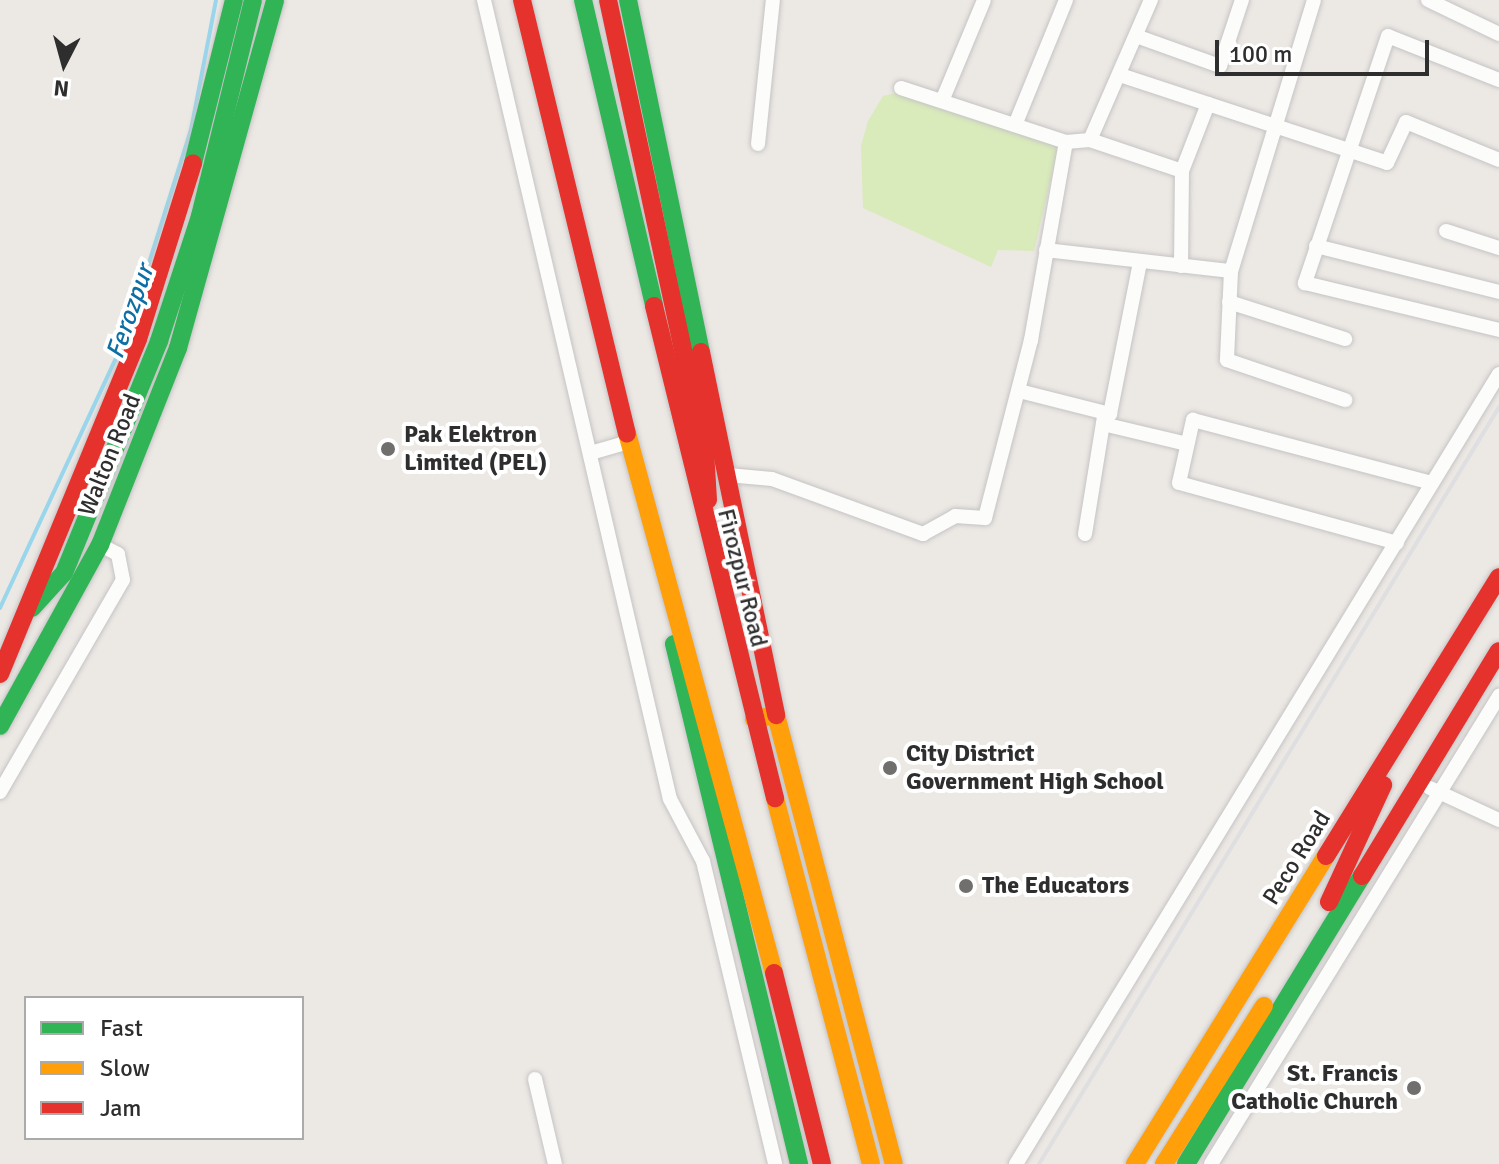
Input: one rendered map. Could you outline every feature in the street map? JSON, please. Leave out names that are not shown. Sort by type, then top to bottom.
[{"type":"main road","name":"Walton Road","points":[[0,674],[32,608],[138,339],[202,133],[234,0]]},
{"type":"main road","points":[[32,608],[64,573],[195,230],[253,0]]},
{"type":"main road","name":"Walton Road","points":[[0,726],[100,545],[178,348],[275,0]]},
{"type":"main road","points":[[522,0],[671,615],[737,822],[822,1164]]},
{"type":"main road","name":"Firozpur Road","points":[[583,0],[711,553],[871,1164]]},
{"type":"main road","points":[[608,0],[705,451],[711,553]]},
{"type":"main road","points":[[628,0],[776,715],[894,1164]]},
{"type":"main road","name":"Peco Road","points":[[1135,1164],[1499,577]]},
{"type":"main road","points":[[671,615],[676,668],[799,1164]]},
{"type":"main road","points":[[1186,1164],[1498,655]]},
{"type":"main road","points":[[754,719],[776,715]]},
{"type":"main road","points":[[1164,1164],[1330,901],[1407,727]]},
{"type":"main road","points":[[851,1085],[879,1164]]},
{"type":"street","points":[[484,0],[594,452],[670,799],[703,861],[775,1164]]},
{"type":"street","points":[[758,144],[773,0]]},
{"type":"street","points":[[942,101],[984,0]]},
{"type":"street","points":[[1015,125],[1066,0]]},
{"type":"street","points":[[1090,140],[1151,0]]},
{"type":"street","points":[[1136,36],[1220,66],[1242,0]]},
{"type":"street","points":[[1314,0],[1272,124],[1231,271],[1229,363],[1345,400]]},
{"type":"street","points":[[1428,0],[1499,34]]},
{"type":"street","points":[[1499,80],[1388,36],[1305,283],[1499,330]]},
{"type":"street","points":[[1120,75],[1389,163],[1406,122],[1499,160]]},
{"type":"street","points":[[901,88],[1066,142],[1090,140],[1182,171]]},
{"type":"street","points":[[1181,266],[1182,171],[1208,104]]},
{"type":"street","points":[[728,475],[772,479],[923,534],[955,516],[985,518],[1019,391],[1066,142]]},
{"type":"street","points":[[1446,231],[1499,248]]},
{"type":"street","points":[[1316,246],[1499,292]]},
{"type":"street","points":[[1046,250],[1231,271]]},
{"type":"street","points":[[1085,534],[1103,420],[1140,262]]},
{"type":"street","points":[[1229,302],[1345,339]]},
{"type":"street","points":[[1016,1164],[1499,374]]},
{"type":"street","points":[[1019,391],[1187,444]]},
{"type":"street","points":[[1397,543],[1179,483],[1187,444],[1197,418],[1432,483]]},
{"type":"street","points":[[594,452],[629,442]]},
{"type":"street","points":[[0,792],[123,580],[118,554],[100,545]]},
{"type":"street","points":[[1211,1164],[1437,791],[1499,696]]},
{"type":"street","points":[[1418,783],[1499,820]]},
{"type":"street","points":[[1271,1023],[1290,1035]]},
{"type":"street","points":[[535,1079],[555,1164]]},
{"type":"green space","points":[[897,93],[1059,145],[1034,251],[998,250],[991,267],[863,208],[861,146],[868,121],[883,96]]},
{"type":"waterway","name":"Ferozpur","points":[[0,608],[125,339],[191,130],[216,0]]},
{"type":"railway","points":[[1039,1164],[1499,407]]},
{"type":"traffic: fast","points":[[193,163],[234,0]]},
{"type":"traffic: fast","points":[[32,608],[64,573],[159,341],[200,216],[253,0]]},
{"type":"traffic: fast","points":[[0,726],[100,545],[178,348],[275,0]]},
{"type":"traffic: fast","points":[[583,0],[654,306]]},
{"type":"traffic: fast","points":[[628,0],[701,352]]},
{"type":"traffic: fast","points":[[674,644],[799,1164]]},
{"type":"traffic: fast","points":[[1186,1164],[1362,876]]},
{"type":"traffic: slow","points":[[627,433],[774,973]]},
{"type":"traffic: slow","points":[[754,719],[776,715],[894,1164]]},
{"type":"traffic: slow","points":[[775,798],[871,1164]]},
{"type":"traffic: slow","points":[[1135,1164],[1326,856]]},
{"type":"traffic: slow","points":[[1164,1164],[1264,1006]]},
{"type":"traffic: jam","points":[[522,0],[627,433]]},
{"type":"traffic: jam","points":[[608,0],[705,451],[708,500]]},
{"type":"traffic: jam","points":[[0,674],[138,339],[193,163]]},
{"type":"traffic: jam","points":[[654,306],[775,798]]},
{"type":"traffic: jam","points":[[701,352],[776,715]]},
{"type":"traffic: jam","points":[[1326,856],[1499,577]]},
{"type":"traffic: jam","points":[[1362,876],[1499,651]]},
{"type":"traffic: jam","points":[[1329,902],[1383,785]]},
{"type":"traffic: jam","points":[[774,973],[822,1164]]},
{"type":"place","name":"Pak Elektron Limited (PEL)","points":[[388,449]]},
{"type":"place","name":"City District Government High School","points":[[890,768]]},
{"type":"place","name":"The Educators","points":[[966,886]]},
{"type":"place","name":"St. Francis Catholic Church","points":[[1414,1088]]}]
